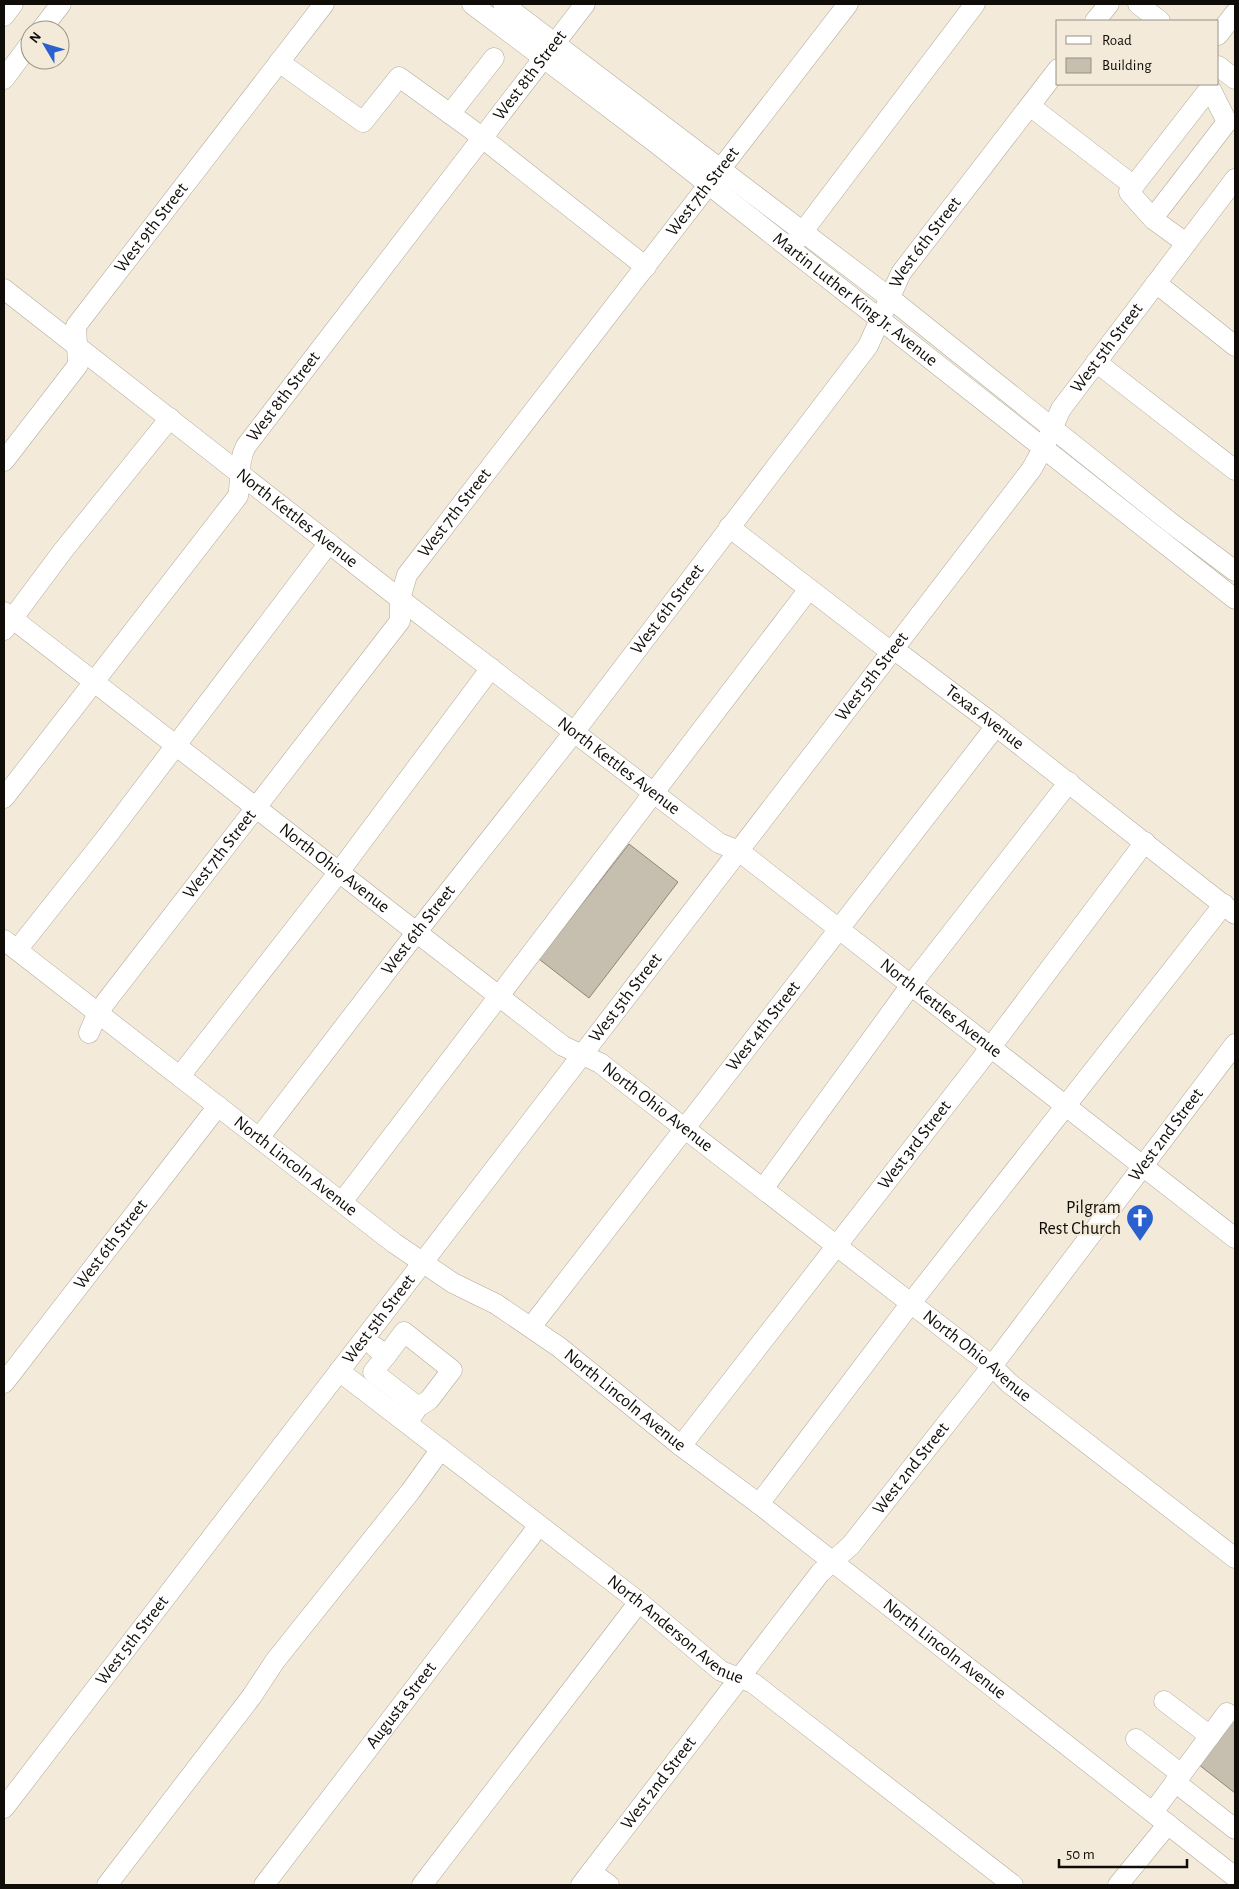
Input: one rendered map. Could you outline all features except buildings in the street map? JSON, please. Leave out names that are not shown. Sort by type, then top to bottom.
[{"type":"street","points":[[4,16],[13,4]]},
{"type":"street","points":[[49,20],[61,4]]},
{"type":"street","name":"West 9th Street","points":[[4,461],[78,365],[76,326],[324,4]]},
{"type":"street","name":"Martin Luther King Jr. Avenue","points":[[472,4],[707,184],[1235,599]]},
{"type":"street","name":"Martin Luther King Jr. Avenue","points":[[503,4],[890,298],[1235,571]]},
{"type":"street","name":"West 8th Street","points":[[4,798],[238,496],[240,456],[246,446],[585,4]]},
{"type":"street","name":"West 7th Street","points":[[89,1033],[98,1012],[400,621],[400,600],[407,575],[700,197],[707,184],[848,4]]},
{"type":"street","points":[[790,250],[975,4]]},
{"type":"street","points":[[1096,20],[1108,4]]},
{"type":"street","points":[[1138,4],[1159,20]]},
{"type":"street","points":[[1219,34],[1235,13]]},
{"type":"street","points":[[4,79],[20,57]]},
{"type":"street","points":[[450,114],[494,58]]},
{"type":"street","points":[[279,62],[363,122],[399,77],[482,138],[646,267]]},
{"type":"street","name":"West 6th Street","points":[[259,1138],[416,932],[575,731],[868,346],[901,273],[1056,73]]},
{"type":"street","points":[[1153,218],[1227,122],[1220,78]]},
{"type":"street","points":[[1186,243],[1153,218],[1129,192],[1214,85]]},
{"type":"street","points":[[1030,106],[1134,186]]},
{"type":"street","name":"West 5th Street","points":[[4,1808],[894,651],[1031,470],[1044,447],[1061,409],[1235,179]]},
{"type":"street","points":[[1156,283],[1235,346]]},
{"type":"street","name":"North Kettles Avenue","points":[[4,289],[239,471],[400,600],[575,731],[719,843],[739,851],[1235,1238]]},
{"type":"street","points":[[1096,362],[1235,470]]},
{"type":"street","points":[[7,620],[170,418]]},
{"type":"street","name":"Texas Avenue","points":[[729,527],[809,590],[996,726],[1229,909]]},
{"type":"street","points":[[9,948],[176,745],[330,543]]},
{"type":"street","points":[[342,1202],[809,590]]},
{"type":"street","name":"North Ohio Avenue","points":[[7,620],[94,682],[563,1046],[600,1063],[992,1366],[1009,1383],[1235,1558]]},
{"type":"street","points":[[180,1076],[339,872],[491,668]]},
{"type":"street","name":"West 4th Street","points":[[531,1327],[996,726]]},
{"type":"street","points":[[763,1189],[911,985],[1069,782]]},
{"type":"street","name":"West 3rd Street","points":[[681,1446],[991,1048],[1145,842]]},
{"type":"street","points":[[759,1504],[911,1303],[1065,1106],[1229,909]]},
{"type":"street","name":"North Lincoln Avenue","points":[[9,948],[98,1012],[394,1243],[453,1283],[496,1304],[531,1327],[1235,1878]]},
{"type":"street","name":"West 2nd Street","points":[[586,1878],[820,1573],[851,1545],[992,1366],[1235,1044]]},
{"type":"street","name":"West 6th Street","points":[[4,1383],[218,1106]]},
{"type":"street","points":[[382,1391],[373,1372],[404,1332],[403,1320],[395,1299]]},
{"type":"street","points":[[404,1332],[452,1370],[428,1400],[413,1415]]},
{"type":"street","points":[[364,1339],[386,1356]]},
{"type":"street","name":"North Anderson Avenue","points":[[339,1371],[382,1391],[413,1415],[441,1449],[638,1602],[721,1671],[742,1677],[753,1683],[1013,1885]]},
{"type":"street","points":[[107,1885],[252,1696],[275,1661],[410,1492],[441,1449]]},
{"type":"street","name":"Augusta Street","points":[[264,1885],[531,1536],[538,1524]]},
{"type":"street","points":[[422,1885],[638,1602]]},
{"type":"street","points":[[1164,1702],[1210,1736]]},
{"type":"street","points":[[1118,1885],[1160,1818],[1178,1778],[1227,1713]]},
{"type":"street","points":[[1136,1739],[1235,1829]]},
{"type":"street","points":[[586,1878],[609,1885]]},
{"type":"place","name":"Pilgram Rest Church","points":[[1140,1242]]}]
